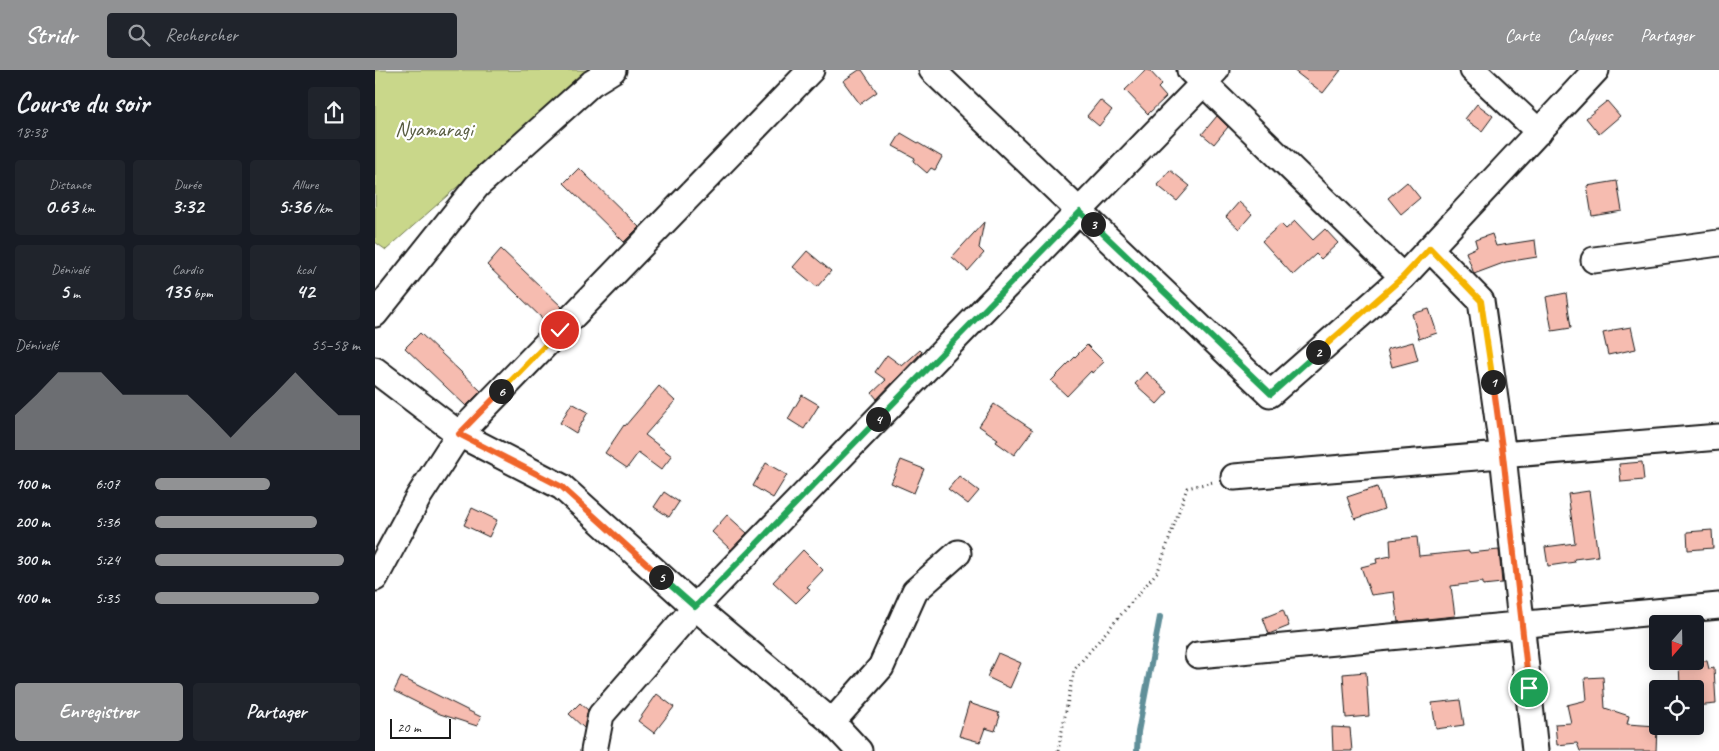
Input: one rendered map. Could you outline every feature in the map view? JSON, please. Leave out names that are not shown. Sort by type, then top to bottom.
[{"type":"street","points":[[375,314],[477,186],[592,83],[613,70]]},
{"type":"street","points":[[375,578],[419,496],[459,434],[811,70]]},
{"type":"street","points":[[932,70],[1271,394],[1403,277],[1596,70]]},
{"type":"street","points":[[1473,70],[1539,132]]},
{"type":"street","points":[[591,746],[601,715],[695,607],[1080,212],[1204,74],[1403,277]]},
{"type":"street","points":[[1594,260],[1719,243]]},
{"type":"street","points":[[1430,248],[1481,301],[1503,455],[1535,751]]},
{"type":"street","points":[[375,370],[459,434],[562,487],[695,607],[832,722],[859,751]]},
{"type":"street","points":[[1234,477],[1719,437]]},
{"type":"street","points":[[832,722],[881,667],[915,591],[958,553]]},
{"type":"street","points":[[1198,655],[1719,606]]},
{"type":"path","points":[[1058,751],[1074,670],[1158,571],[1187,488],[1234,477]]},
{"type":"green space","name":"Nyamaragi","points":[[375,70],[589,70],[386,250],[375,242]]},
{"type":"building","points":[[859,70],[862,70],[877,92],[860,104],[843,81]]},
{"type":"building","points":[[1146,70],[1149,70],[1162,84],[1158,88],[1166,97],[1148,114],[1125,90]]},
{"type":"building","points":[[1293,70],[1341,70],[1323,93]]},
{"type":"building","points":[[1100,100],[1112,110],[1099,126],[1087,116]]},
{"type":"building","points":[[1607,101],[1620,116],[1599,134],[1586,118]]},
{"type":"building","points":[[1477,104],[1493,116],[1482,131],[1465,119]]},
{"type":"building","points":[[1217,116],[1228,127],[1214,144],[1202,134]]},
{"type":"building","points":[[901,133],[942,157],[935,170],[931,168],[927,173],[913,161],[915,158],[893,146]]},
{"type":"building","points":[[579,168],[639,227],[624,242],[564,183]]},
{"type":"building","points":[[1170,170],[1190,186],[1177,201],[1157,185]]},
{"type":"building","points":[[1617,181],[1622,211],[1592,216],[1587,186]]},
{"type":"building","points":[[1407,182],[1420,198],[1401,214],[1388,198]]},
{"type":"building","points":[[1239,202],[1252,214],[1239,229],[1226,217]]},
{"type":"building","points":[[1295,221],[1313,240],[1325,229],[1338,243],[1321,259],[1316,254],[1293,275],[1262,241],[1281,224],[1286,229]]},
{"type":"building","points":[[984,222],[979,248],[984,253],[968,271],[952,257]]},
{"type":"building","points":[[1492,234],[1496,246],[1535,240],[1537,257],[1506,262],[1474,274],[1466,252],[1477,247],[1475,240]]},
{"type":"building","points":[[501,249],[562,307],[547,323],[487,265]]},
{"type":"building","points":[[807,251],[831,271],[817,287],[793,267]]},
{"type":"building","points":[[1566,293],[1571,328],[1552,331],[1546,297]]},
{"type":"building","points":[[1429,309],[1437,333],[1419,339],[1412,314]]},
{"type":"building","points":[[1631,327],[1636,349],[1608,355],[1603,333]]},
{"type":"building","points":[[420,333],[481,391],[466,406],[405,348]]},
{"type":"building","points":[[1413,342],[1418,360],[1392,367],[1387,349]]},
{"type":"building","points":[[1087,345],[1104,362],[1092,373],[1091,371],[1067,396],[1051,381]]},
{"type":"building","points":[[920,350],[922,352],[877,399],[872,393],[886,380],[875,372],[887,355],[902,366]]},
{"type":"building","points":[[1146,372],[1168,392],[1157,404],[1135,384]]},
{"type":"building","points":[[659,386],[675,401],[645,435],[672,456],[661,470],[638,453],[627,468],[605,453],[624,425]]},
{"type":"building","points":[[802,395],[819,405],[804,429],[788,419]]},
{"type":"building","points":[[572,403],[588,412],[576,433],[560,423]]},
{"type":"building","points":[[994,404],[1033,430],[1014,455],[996,442],[998,439],[979,426]]},
{"type":"building","points":[[901,460],[924,469],[914,493],[891,483]]},
{"type":"building","points":[[1642,462],[1644,480],[1621,482],[1619,464]]},
{"type":"building","points":[[766,463],[787,475],[773,498],[753,486]]},
{"type":"building","points":[[959,476],[979,491],[968,504],[948,489]]},
{"type":"building","points":[[1377,487],[1384,509],[1355,519],[1347,497]]},
{"type":"building","points":[[1589,491],[1598,556],[1574,559],[1575,562],[1548,566],[1545,547],[1575,543],[1568,494]]},
{"type":"building","points":[[664,492],[679,502],[669,517],[654,507]]},
{"type":"building","points":[[472,508],[497,520],[489,537],[464,525]]},
{"type":"building","points":[[727,515],[747,533],[731,550],[712,532]]},
{"type":"building","points":[[1712,530],[1713,548],[1688,550],[1687,532]]},
{"type":"building","points":[[1417,537],[1419,556],[1499,550],[1502,583],[1483,585],[1483,582],[1451,586],[1455,616],[1398,622],[1394,592],[1371,595],[1361,567],[1377,563],[1376,559],[1391,556],[1390,540]]},
{"type":"building","points":[[803,550],[823,570],[807,587],[810,589],[796,603],[773,582]]},
{"type":"building","points":[[1283,610],[1289,626],[1269,634],[1263,618]]},
{"type":"building","points":[[998,653],[1021,663],[1010,688],[987,677]]},
{"type":"building","points":[[1704,661],[1707,661],[1709,669],[1714,668],[1716,704],[1704,705],[1704,680],[1680,680],[1679,670],[1704,670]]},
{"type":"building","points":[[1366,672],[1369,716],[1346,718],[1343,674]]},
{"type":"building","points":[[401,677],[481,717],[477,726],[440,714],[394,691]]},
{"type":"building","points":[[1603,677],[1605,708],[1629,716],[1627,724],[1649,725],[1649,735],[1657,735],[1656,751],[1580,751],[1577,743],[1557,745],[1555,724],[1571,723],[1567,705],[1587,700],[1585,678]]},
{"type":"building","points":[[657,694],[674,707],[654,733],[638,721]]},
{"type":"building","points":[[1460,700],[1464,725],[1436,729],[1432,703]]},
{"type":"building","points":[[580,703],[588,710],[584,728],[569,714]]},
{"type":"building","points":[[969,703],[999,713],[998,715],[1000,716],[995,731],[985,728],[980,742],[959,736]]},
{"type":"building","points":[[1332,727],[1350,728],[1352,751],[1333,751]]},
{"type":"waterway","points":[[1137,751],[1138,732],[1160,617]]},
{"type":"route","points":[[560,330],[459,434],[562,487],[695,607],[1080,212],[1271,394],[1403,277],[1430,248],[1481,301],[1503,455],[1529,688]]}]
